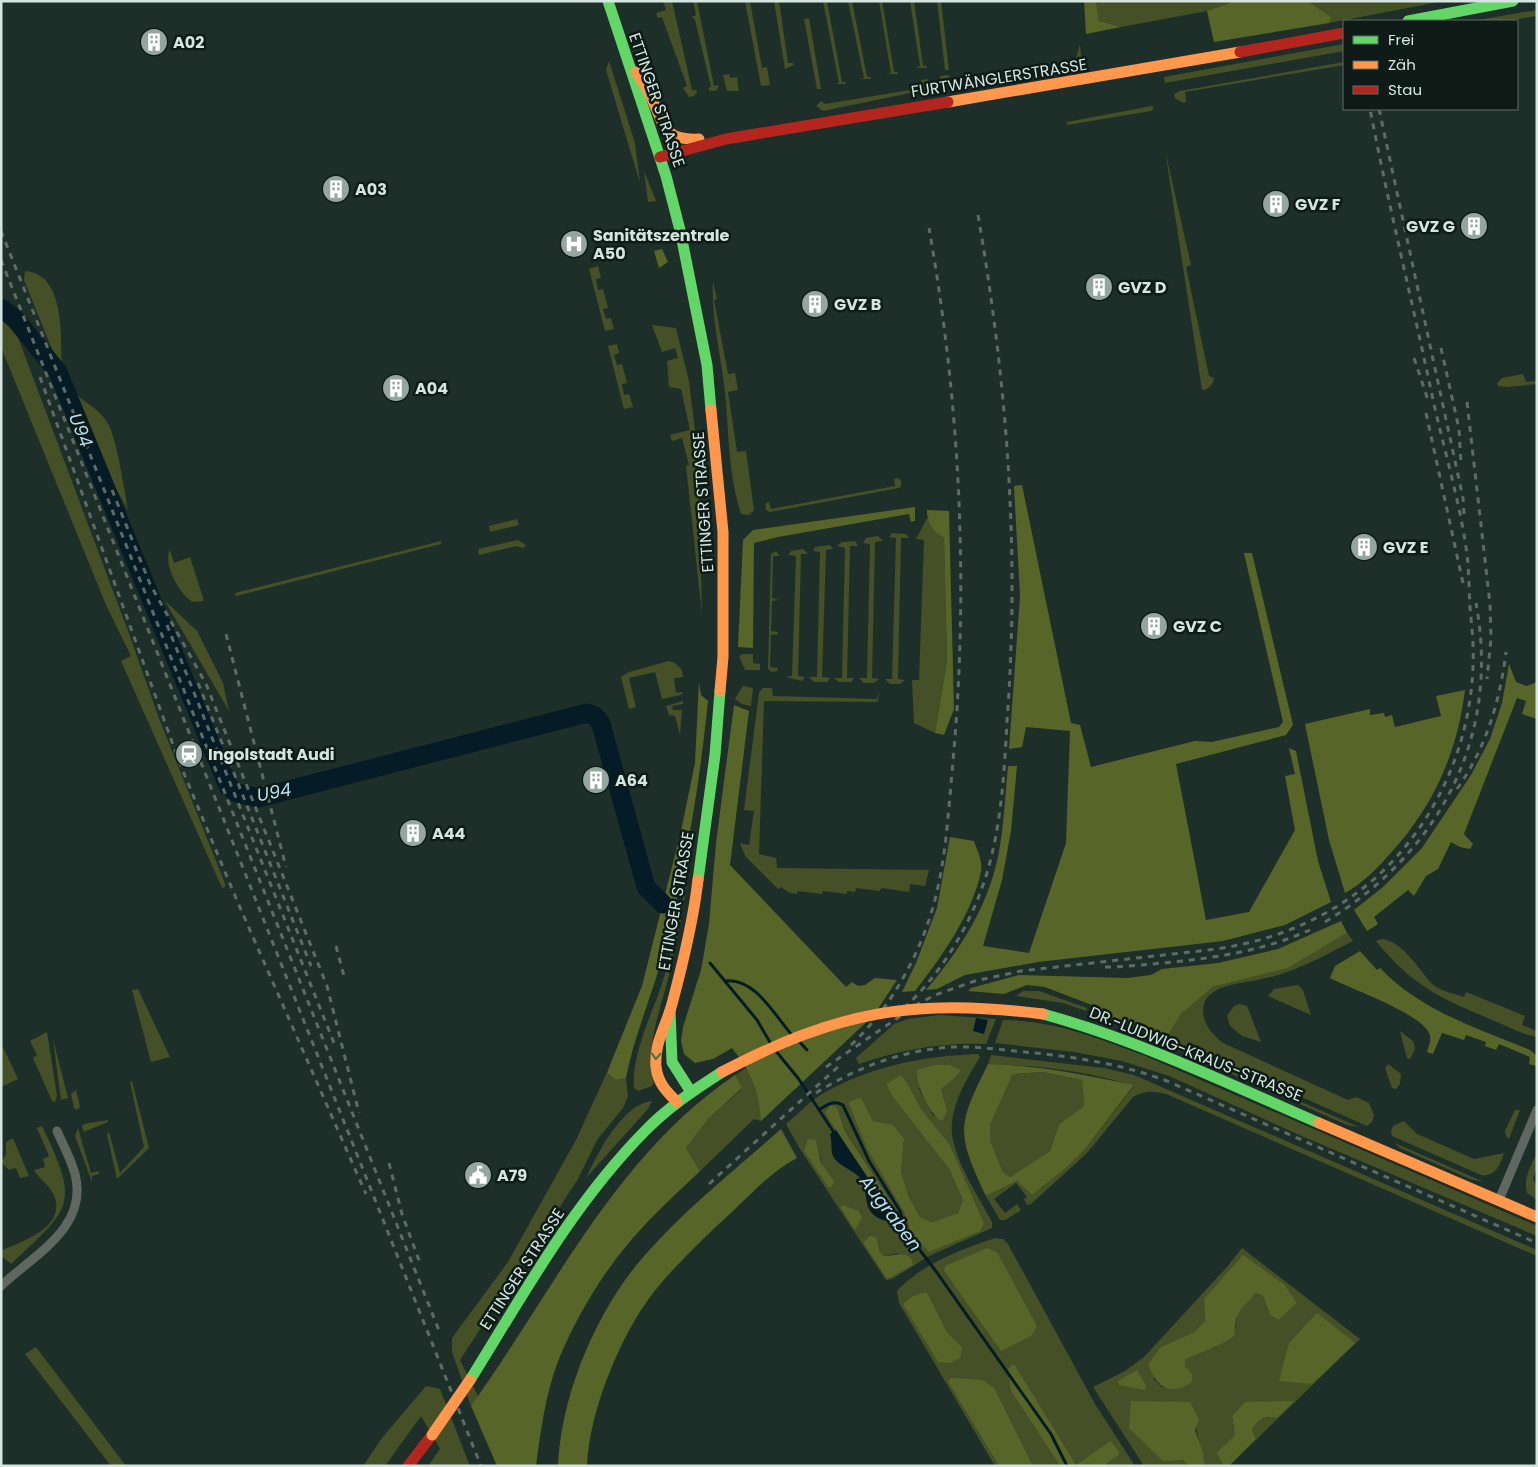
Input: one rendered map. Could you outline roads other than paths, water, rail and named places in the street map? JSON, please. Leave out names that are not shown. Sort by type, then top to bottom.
[{"type":"main road","name":"ETTINGER STRASSE","points":[[608,1],[660,157],[680,230],[707,365],[725,565],[722,667],[715,755],[696,899],[687,948],[670,1010],[659,1034],[656,1068],[662,1086],[677,1102]]},
{"type":"main road","points":[[1413,20],[1513,1]]},
{"type":"main road","name":"FURTWÄNGLERSTRASSE","points":[[660,157],[726,140],[1088,79],[1343,33]]},
{"type":"main road","points":[[628,63],[644,85],[660,121],[670,134],[680,140],[710,138],[726,140]]},
{"type":"main road","name":"DR.-LUDWIG-KRAUS-STRASSE","points":[[691,1092],[758,1052],[810,1029],[869,1013],[902,1008],[975,1006],[1043,1014],[1083,1025],[1172,1060],[1537,1217]]},
{"type":"main road","name":"ETTINGER STRASSE","points":[[408,1466],[470,1380],[584,1202],[631,1145],[677,1102],[691,1092],[672,1062],[670,1010]]},
{"type":"street","points":[[1500,1200],[1537,1110]]},
{"type":"street","points":[[1,1286],[57,1239],[69,1223],[77,1192],[75,1175],[57,1131]]},
{"type":"water","points":[[976,1018],[988,1020],[984,1034],[973,1031]]},
{"type":"water","points":[[836,1130],[892,1214],[890,1222],[873,1215],[867,1204],[864,1185],[861,1179],[834,1157],[830,1134]]},
{"type":"waterway","name":"U94","points":[[1,308],[15,319],[58,372],[228,786],[237,793],[258,798],[587,713],[595,716],[601,724],[646,887],[663,904]]},
{"type":"waterway","name":"Augraben","points":[[655,897],[663,904]]},
{"type":"waterway","name":"Augraben","points":[[710,963],[757,1020],[771,1044]]},
{"type":"waterway","points":[[725,981],[736,981],[755,991],[792,1035]]},
{"type":"waterway","points":[[797,1039],[807,1050]]},
{"type":"waterway","name":"Augraben","points":[[775,1050],[798,1078],[835,1134]]},
{"type":"waterway","points":[[819,1110],[831,1103],[843,1105],[869,1161],[900,1211],[906,1231]]},
{"type":"waterway","name":"Augraben","points":[[890,1216],[906,1232],[935,1270],[1051,1434],[1067,1466]]},
{"type":"railway","points":[[826,1067],[918,1004],[935,995],[975,981],[1021,971],[1241,945],[1264,939],[1308,922],[1349,898],[1369,884],[1387,867],[1406,846],[1437,800],[1449,775],[1458,749],[1471,695],[1473,652],[1468,560],[1456,497],[1370,110]]},
{"type":"railway","points":[[1379,110],[1463,498],[1464,514]]},
{"type":"railway","points":[[904,1008],[940,968],[968,921],[988,868],[994,847],[1001,806],[1011,657],[1011,530],[1008,467],[997,341],[978,215]]},
{"type":"railway","points":[[851,1045],[876,1018],[898,987],[923,937],[935,901],[948,821],[958,694],[961,561],[959,494],[948,360],[929,228]]},
{"type":"railway","points":[[1,231],[440,1333]]},
{"type":"railway","points":[[1,260],[481,1466]]},
{"type":"railway","points":[[1441,348],[1459,429],[1461,463]]},
{"type":"railway","points":[[1414,358],[1429,403]]},
{"type":"railway","points":[[40,377],[180,764],[238,903],[366,1194]]},
{"type":"railway","points":[[1467,402],[1490,604],[1491,638],[1487,679]]},
{"type":"railway","points":[[1426,413],[1463,583]]},
{"type":"railway","points":[[112,490],[150,584],[206,684],[327,986],[359,1113]]},
{"type":"railway","points":[[1325,922],[1365,894],[1400,862],[1429,826],[1453,787],[1469,745],[1479,700],[1481,652],[1476,603]]},
{"type":"railway","points":[[167,625],[334,1043]]},
{"type":"railway","points":[[226,634],[286,867]]},
{"type":"railway","points":[[1457,789],[1484,741],[1496,706],[1506,652]]},
{"type":"railway","points":[[198,683],[311,966]]},
{"type":"railway","points":[[1105,967],[1173,962],[1226,955],[1260,948],[1310,930]]},
{"type":"railway","points":[[336,946],[344,976]]},
{"type":"railway","points":[[816,1093],[848,1075],[881,1061],[916,1052],[952,1047],[984,1048],[1053,1055],[1103,1063],[1167,1081],[1537,1243]]},
{"type":"railway","points":[[709,1184],[840,1065]]},
{"type":"railway","points":[[389,1163],[402,1214],[420,1263]]},
{"type":"place","name":"A02","points":[[154,42]]},
{"type":"place","name":"A03","points":[[336,189]]},
{"type":"place","name":"GVZ F","points":[[1276,204]]},
{"type":"place","name":"GVZ G","points":[[1474,226]]},
{"type":"place","name":"Sanitätszentrale A50","points":[[574,244]]},
{"type":"place","name":"GVZ D","points":[[1099,287]]},
{"type":"place","name":"GVZ B","points":[[815,304]]},
{"type":"place","name":"A04","points":[[396,388]]},
{"type":"place","name":"GVZ E","points":[[1364,547]]},
{"type":"place","name":"GVZ C","points":[[1154,626]]},
{"type":"place","name":"Ingolstadt Audi","points":[[189,754]]},
{"type":"place","name":"A64","points":[[596,780]]},
{"type":"place","name":"A44","points":[[413,833]]},
{"type":"place","name":"A79","points":[[478,1175]]}]
